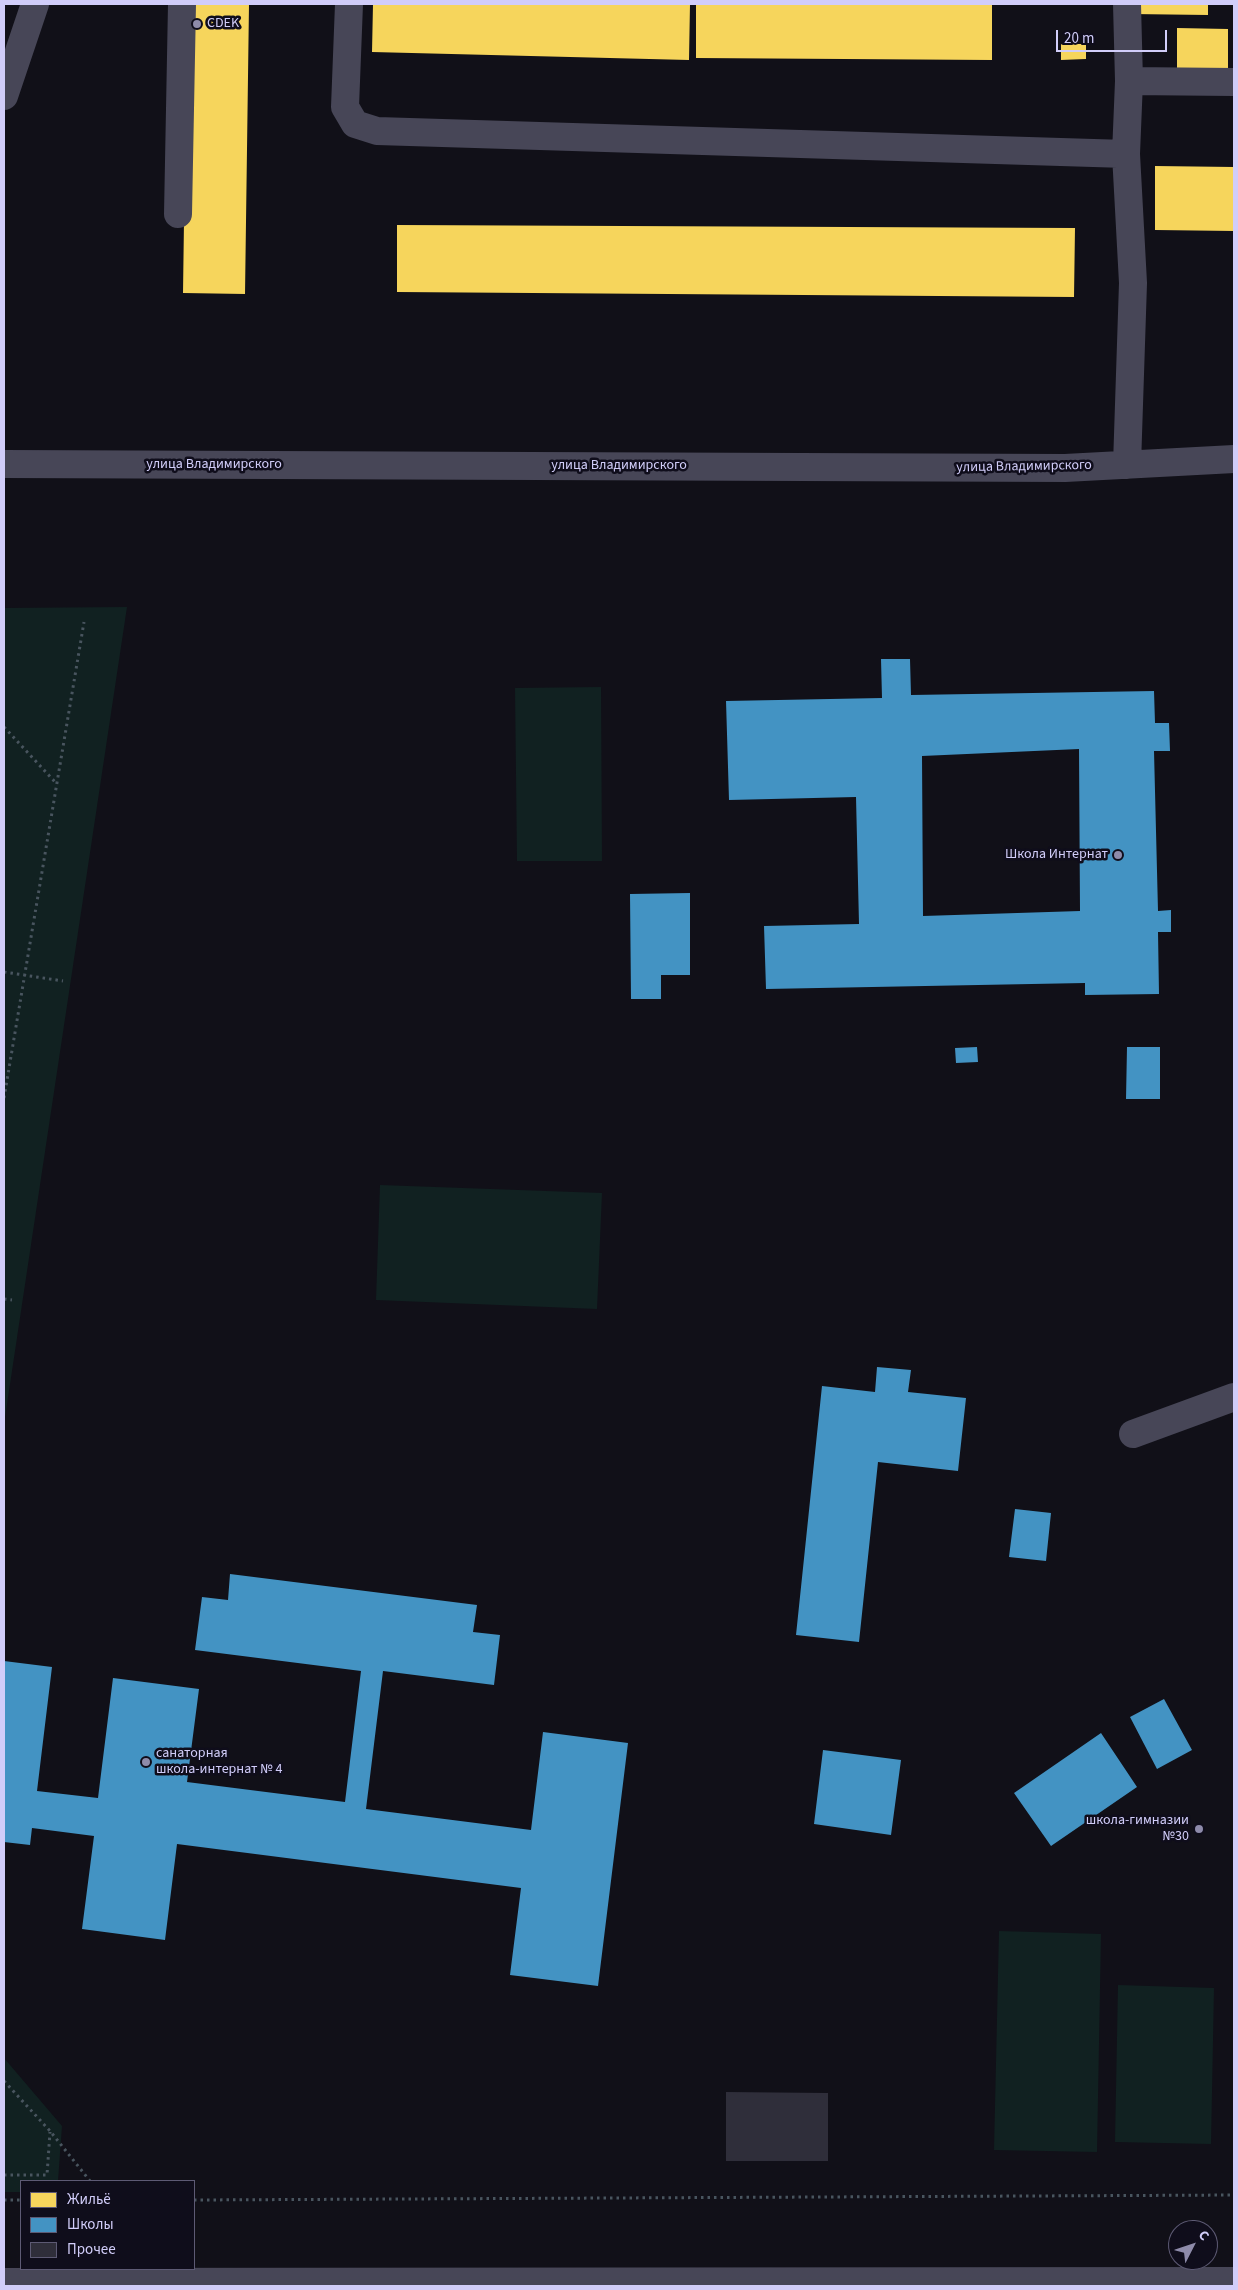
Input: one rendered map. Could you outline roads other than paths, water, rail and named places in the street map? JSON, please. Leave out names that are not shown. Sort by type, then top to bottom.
[{"type":"street","points":[[4,96],[35,4]]},
{"type":"street","points":[[178,214],[182,4]]},
{"type":"street","points":[[349,4],[345,107],[354,124],[377,131],[1126,154]]},
{"type":"street","points":[[1127,465],[1133,283],[1126,154],[1129,81],[1128,4]]},
{"type":"street","points":[[1129,81],[1234,82]]},
{"type":"street","name":"улица Владимирского","points":[[4,464],[1045,468],[1234,459]]},
{"type":"street","points":[[1133,1434],[1234,1397]]},
{"type":"street","points":[[4,2282],[1234,2281]]},
{"type":"place","name":"CDEK","points":[[197,24]]},
{"type":"place","name":"Школа Интернат","points":[[1118,855]]},
{"type":"place","name":"санаторная школа-интернат № 4","points":[[146,1762]]},
{"type":"place","name":"школа-гимназии №30","points":[[1199,1829]]}]
